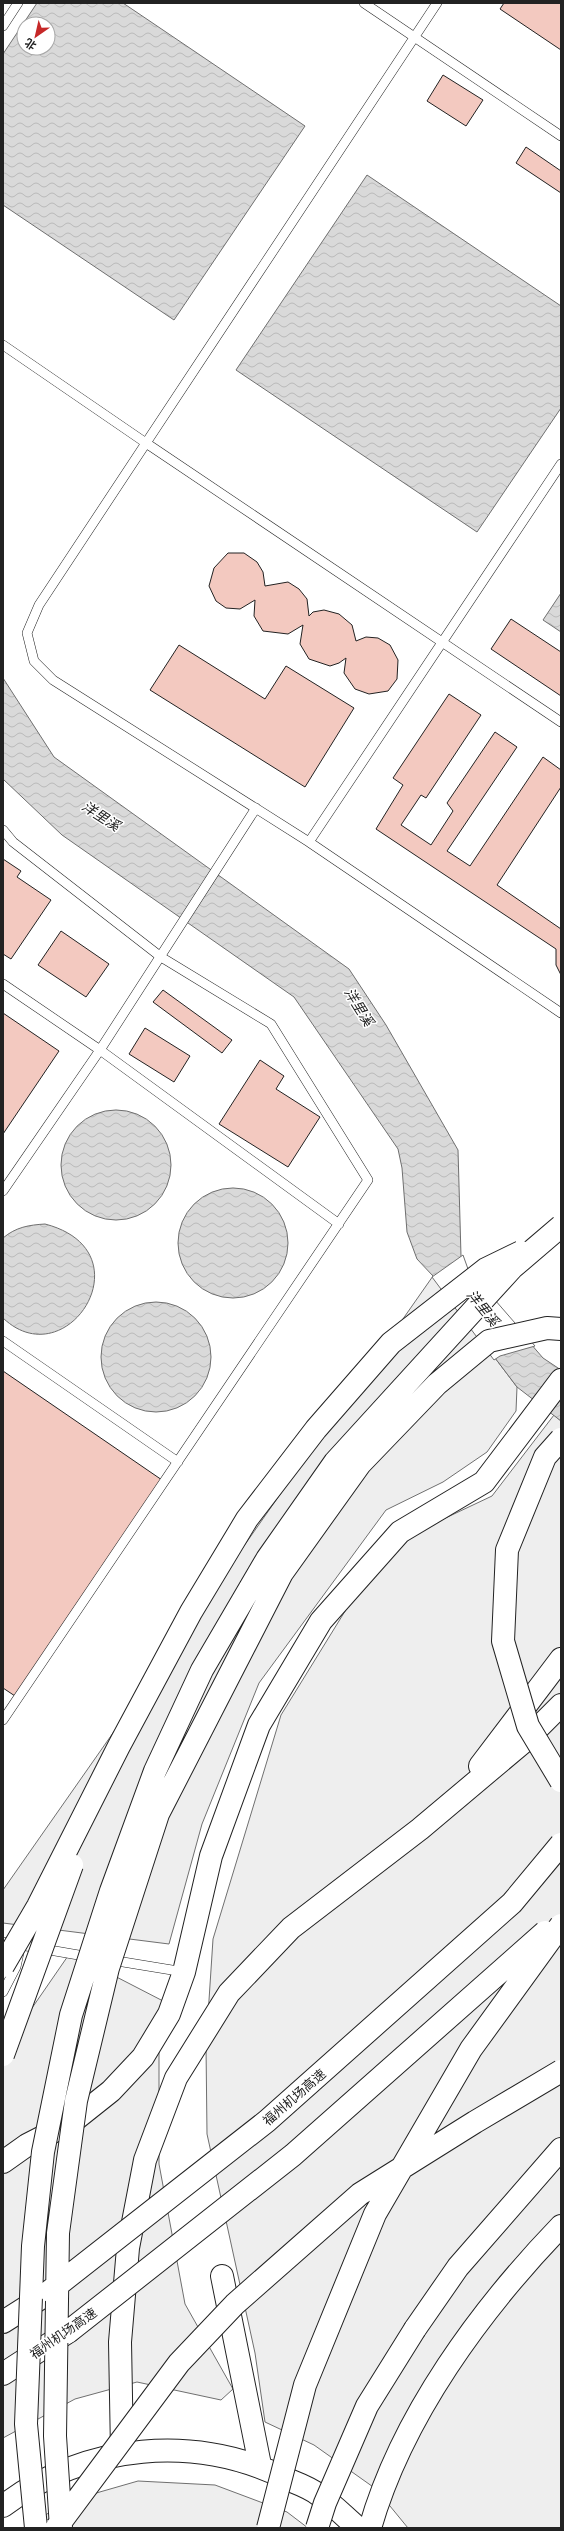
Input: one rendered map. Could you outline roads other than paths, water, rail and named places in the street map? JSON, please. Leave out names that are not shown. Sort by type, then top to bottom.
[{"type":"main road","points":[[36,2528],[26,2424],[33,2246],[43,2152],[72,2015],[111,1891],[155,1771],[202,1670],[246,1594],[267,1559],[336,1462],[512,1268],[561,1226]]},
{"type":"main road","points":[[3,1966],[38,1906],[119,1746],[191,1612],[247,1519],[321,1423],[391,1343],[486,1269],[561,1232]]},
{"type":"main road","points":[[61,2528],[55,2436],[58,2233],[76,2101],[108,1968],[158,1814],[282,1573],[360,1464],[437,1384],[488,1341],[548,1328],[561,1329]]},
{"type":"main road","points":[[3,2162],[27,2145],[72,2122],[111,2091],[143,2057],[169,2014],[184,1972],[211,1856],[259,1725],[321,1621],[400,1532],[484,1482],[561,1380]]},
{"type":"main road","points":[[561,1439],[545,1457],[506,1550],[503,1641],[528,1726],[561,1780]]},
{"type":"main road","points":[[420,1829],[490,1754],[561,1659]]},
{"type":"main road","points":[[122,2453],[120,2342],[128,2248],[145,2160],[176,2078],[229,1993],[291,1928],[420,1829],[527,1739],[561,1705]]},
{"type":"main road","points":[[3,2055],[65,1882],[119,1746]]},
{"type":"main road","name":"福州机场高速","points":[[3,2322],[44,2296],[267,2121],[512,1903],[561,1844]]},
{"type":"main road","name":"福州机场高速","points":[[3,2374],[68,2332],[293,2155],[561,1918]]},
{"type":"main road","points":[[268,2528],[305,2385],[375,2214],[471,2049],[561,1925]]},
{"type":"main road","points":[[56,2528],[179,2363],[235,2304],[360,2194],[475,2122],[561,2071]]},
{"type":"main road","points":[[317,2528],[325,2503],[367,2406],[415,2329],[458,2267],[561,2149]]},
{"type":"main road","points":[[370,2528],[377,2503],[395,2461],[431,2395],[479,2322],[531,2258],[561,2226]]},
{"type":"main road","points":[[222,2276],[260,2465]]},
{"type":"main road","points":[[3,2506],[22,2491],[70,2467],[122,2453],[192,2450],[260,2465],[318,2494],[358,2528]]},
{"type":"lane","points":[[3,26],[18,3]]},
{"type":"lane","points":[[364,3],[561,136]]},
{"type":"lane","points":[[437,3],[39,605],[27,633],[34,661],[53,680],[309,842],[561,1013]]},
{"type":"lane","points":[[3,345],[561,722]]},
{"type":"lane","points":[[309,842],[561,464]]},
{"type":"lane","points":[[3,1191],[100,1050],[256,808]]},
{"type":"lane","points":[[3,830],[13,842],[161,957],[271,1024],[368,1180],[3,1720]]},
{"type":"lane","points":[[3,984],[100,1050],[339,1224]]},
{"type":"lane","points":[[3,1341],[178,1462]]},
{"type":"lane","points":[[3,1942],[184,1972]]},
{"type":"lane","points":[[3,1992],[16,1967],[21,1945]]},
{"type":"water","points":[[37,3],[123,3],[305,126],[174,320],[3,205],[3,54],[16,34],[16,56],[56,56],[56,16],[28,16]]},
{"type":"water","points":[[367,175],[561,306],[561,408],[477,532],[236,370]]},
{"type":"water","points":[[561,593],[561,632],[543,620]]},
{"type":"water","name":"洋里溪","points":[[3,678],[54,757],[349,969],[386,1025],[458,1150],[461,1256],[467,1270],[543,1358],[561,1370],[561,1421],[517,1387],[433,1276],[417,1259],[407,1232],[402,1168],[398,1149],[294,997],[62,835],[3,779]]},
{"type":"water","points":[[116,1110],[127,1111],[137,1115],[155,1126],[166,1144],[170,1154],[170,1176],[166,1186],[155,1204],[137,1215],[127,1219],[116,1220],[105,1219],[95,1215],[77,1204],[66,1186],[62,1176],[61,1165],[62,1154],[66,1144],[77,1126],[95,1115],[105,1111]]},
{"type":"water","points":[[233,1188],[244,1189],[254,1193],[272,1204],[283,1222],[287,1232],[287,1254],[283,1264],[272,1282],[254,1293],[244,1297],[233,1298],[222,1297],[212,1293],[194,1282],[183,1264],[179,1254],[178,1243],[179,1232],[183,1222],[194,1204],[212,1193],[222,1189]]},
{"type":"water","points":[[45,1224],[76,1238],[91,1259],[94,1282],[87,1304],[72,1322],[51,1333],[27,1333],[3,1318],[3,1238],[13,1231],[23,1227]]},
{"type":"water","points":[[156,1302],[167,1303],[177,1307],[195,1318],[206,1336],[210,1346],[210,1368],[206,1378],[195,1396],[177,1407],[167,1411],[156,1412],[145,1411],[135,1407],[117,1396],[106,1378],[102,1368],[101,1357],[102,1346],[106,1336],[117,1318],[135,1307],[145,1303]]}]
